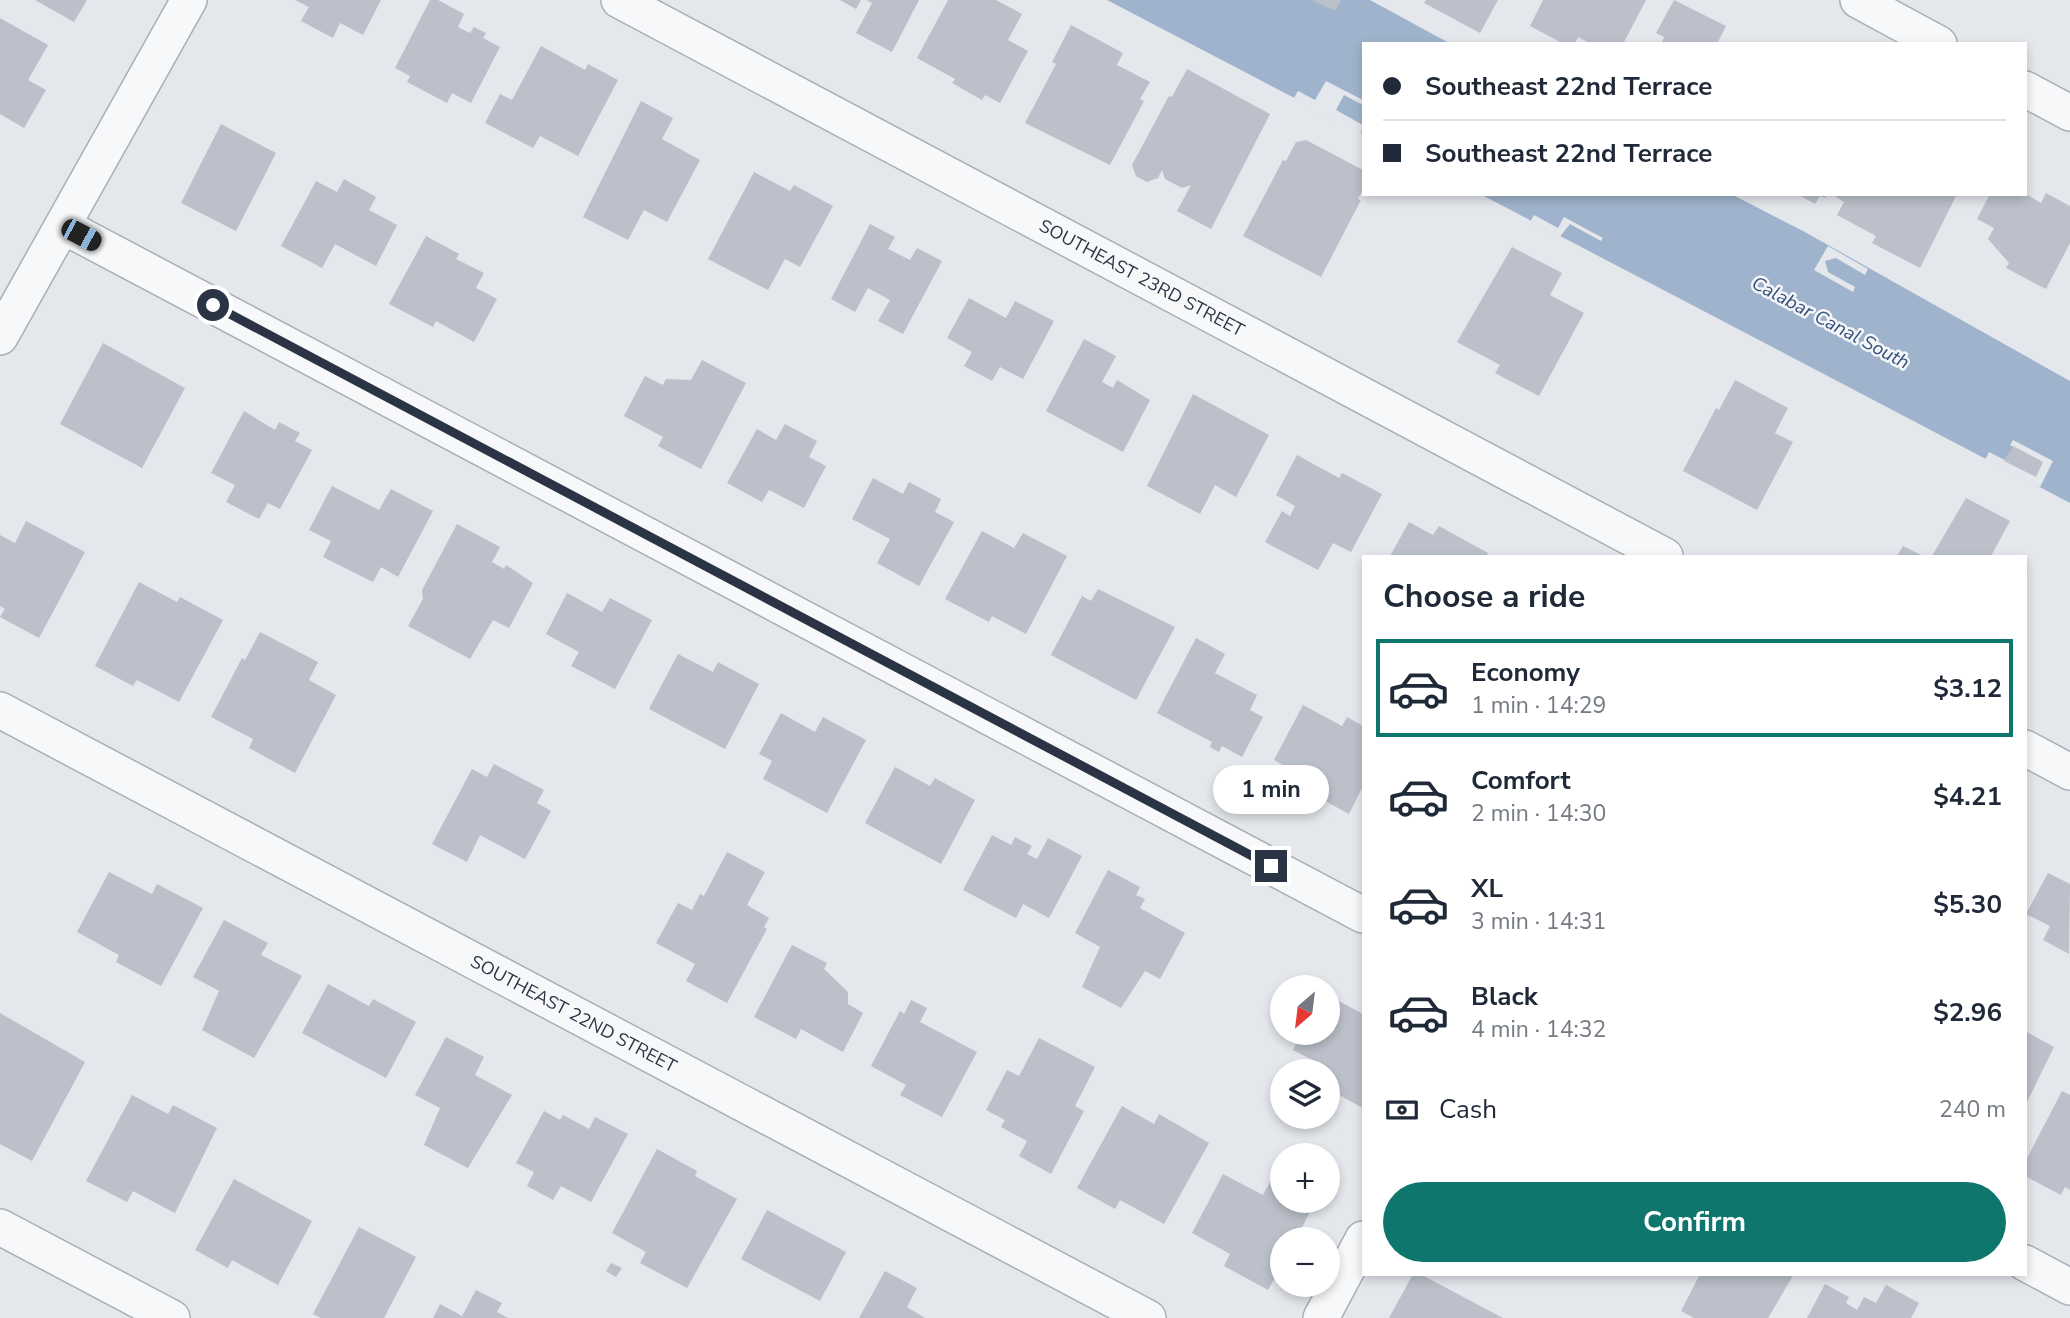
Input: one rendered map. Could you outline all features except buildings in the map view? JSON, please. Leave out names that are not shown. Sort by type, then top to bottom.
[{"type":"street","points":[[0,337],[189,0]]},
{"type":"street","name":"SOUTHEAST 23RD STREET","points":[[618,0],[1663,555]]},
{"type":"street","points":[[1858,0],[1935,42]]},
{"type":"street","points":[[2027,90],[2070,113]]},
{"type":"street","points":[[63,226],[1362,914]]},
{"type":"street","name":"SOUTHEAST 22ND STREET","points":[[0,710],[1148,1318]]},
{"type":"street","points":[[2027,749],[2070,772]]},
{"type":"street","points":[[0,1227],[172,1318]]},
{"type":"street","points":[[1321,1318],[1362,1242]]},
{"type":"street","points":[[2027,1264],[2070,1287]]},
{"type":"water","points":[[1107,0],[1370,0],[1447,42],[1362,42],[1362,133]]},
{"type":"water","name":"Calabar Canal South","points":[[1484,196],[1735,196],[1803,231],[2070,381],[2070,503]]},
{"type":"pier","points":[[1326,81],[1362,99],[1362,104],[1344,95],[1336,110],[1362,124],[1360,136],[1294,98],[1298,91],[1315,100]]},
{"type":"pier","points":[[1534,215],[1558,228],[1564,217],[1603,238],[1601,241],[1570,224],[1558,239],[1529,224]]},
{"type":"pier","points":[[1828,246],[1868,269],[1865,275],[1836,258],[1825,261],[1828,272],[1855,287],[1853,292],[1814,270]]},
{"type":"pier","points":[[2013,440],[2053,461],[2040,487],[1984,462],[1989,452],[2034,475],[2041,461],[2010,445]]},
{"type":"route","points":[[213,305],[1271,866]]}]
